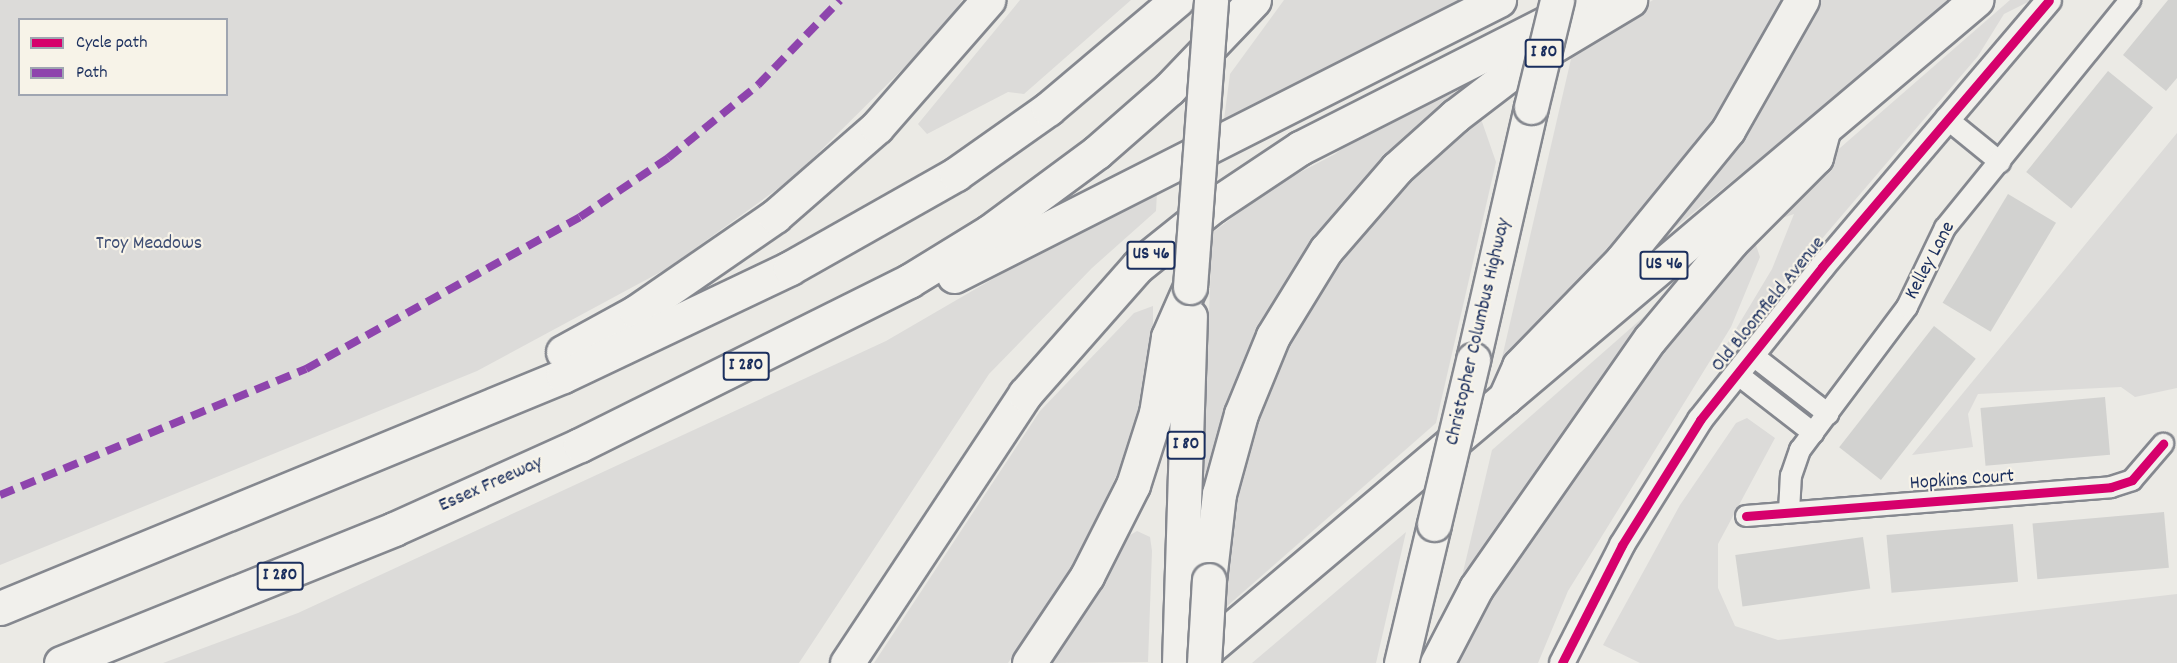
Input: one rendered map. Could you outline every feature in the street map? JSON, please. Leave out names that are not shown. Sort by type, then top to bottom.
[{"type":"highway","points":[[379,455],[636,312],[775,216],[877,127],[988,0]]},
{"type":"highway","points":[[0,608],[379,455],[574,371],[882,218],[1048,109],[1177,0]]},
{"type":"highway","name":"I 80","points":[[1179,663],[1191,287],[1211,0]]},
{"type":"highway","name":"Essex Freeway","points":[[61,663],[383,533],[549,459],[909,281],[989,232],[1097,152],[1169,88],[1254,0]]},
{"type":"highway","points":[[909,281],[936,285],[1499,0]]},
{"type":"highway","name":"Christopher Columbus Highway","points":[[1401,663],[1557,0]]},
{"type":"highway","name":"US 46","points":[[847,663],[1014,409],[1071,335],[1138,266],[1213,206],[1300,148],[1592,0]]},
{"type":"highway","points":[[1204,663],[1209,580],[1219,494],[1241,414],[1277,329],[1326,250],[1397,168],[1455,116],[1523,64],[1630,0]]},
{"type":"highway","points":[[1505,398],[1519,366],[1622,260],[1728,130],[1802,0]]},
{"type":"highway","name":"US 46","points":[[1191,663],[1976,0]]},
{"type":"highway","points":[[1437,663],[1487,571],[1650,339],[1731,242],[1816,157],[1823,131]]},
{"type":"highway","points":[[1029,663],[1087,576],[1133,485],[1156,413],[1168,338],[1191,287]]},
{"type":"street","name":"Old Bloomfield Avenue","points":[[1562,663],[1622,545],[1736,373],[1946,118],[2049,0]]},
{"type":"street","name":"Kelley Lane","points":[[1789,512],[1793,464],[1813,433],[1907,307],[1945,228],[2130,0]]},
{"type":"street","points":[[1946,118],[2000,162]]},
{"type":"street","points":[[1751,354],[1828,414]]},
{"type":"street","points":[[1736,373],[1813,433]]},
{"type":"street","name":"Hopkins Court","points":[[1746,516],[2110,488],[2132,480],[2163,444]]},
{"type":"green space","name":"Troy Meadows","points":[[0,0],[962,0],[944,28],[794,177],[668,268],[477,371],[0,565]]},
{"type":"green space","points":[[1020,0],[1131,0],[1024,94],[1008,92],[927,134],[918,124]]},
{"type":"green space","points":[[1284,0],[1478,0],[1223,127],[1230,74]]},
{"type":"green space","points":[[1653,0],[1784,0],[1716,130],[1573,294],[1501,362],[1574,46]]},
{"type":"green space","points":[[1816,0],[1955,0],[1656,243]]},
{"type":"green space","points":[[2010,0],[2032,0],[2004,14],[1978,56],[1715,364],[1772,269],[1794,214],[1759,226],[1825,161]]},
{"type":"green space","points":[[1470,86],[1378,172],[1371,170],[1280,294],[1256,337],[1201,527],[1212,233],[1274,186],[1335,154],[1368,129]]},
{"type":"green space","points":[[1480,116],[1496,162],[1436,423],[1217,615],[1228,520],[1253,420],[1300,319],[1348,244],[1407,178]]},
{"type":"green space","points":[[2177,133],[2177,388],[2135,397],[2121,387],[1978,394],[1968,414],[1973,447],[1912,455]]},
{"type":"green space","points":[[1157,192],[1156,211],[1092,268],[989,374],[799,663],[163,663],[298,613],[886,341],[1058,241]]},
{"type":"green space","points":[[1754,239],[1760,257],[1731,327],[1568,591],[1538,663],[1456,663],[1478,614],[1683,319]]},
{"type":"green space","points":[[1153,306],[1153,351],[1135,434],[1076,565],[1008,663],[874,663],[1040,411],[1134,313]]},
{"type":"green space","points":[[1656,306],[1459,589],[1492,450]]},
{"type":"green space","points":[[1747,418],[1775,438],[1718,544],[1718,588],[1735,626],[1778,640],[2177,594],[2177,663],[1640,663],[1603,645],[1680,505],[1736,423]]},
{"type":"green space","points":[[1137,531],[1150,537],[1152,551],[1148,662],[1050,663],[1125,538]]},
{"type":"green space","points":[[1406,532],[1376,663],[1252,663]]},
{"type":"building","points":[[2168,0],[2177,0],[2177,78],[2166,91],[2123,55]]},
{"type":"building","points":[[2108,71],[2153,108],[2071,209],[2026,172]]},
{"type":"building","points":[[2008,194],[2056,223],[1991,332],[1943,303]]},
{"type":"building","points":[[1934,326],[1976,359],[1881,480],[1839,447]]},
{"type":"building","points":[[2105,397],[2110,455],[1986,466],[1980,408]]},
{"type":"building","points":[[2164,512],[2169,568],[2037,579],[2033,524]]},
{"type":"building","points":[[2013,524],[2018,582],[1892,593],[1886,535]]},
{"type":"building","points":[[1863,537],[1870,588],[1742,606],[1735,555]]},
{"type":"marked path","points":[[0,495],[306,369],[580,217],[668,158],[758,85],[840,0]]},
{"type":"cycle path","points":[[1562,663],[1622,545],[1700,420],[1822,267],[2049,0]]},
{"type":"cycle path","points":[[1746,516],[2111,487],[2132,480],[2163,444]]}]
